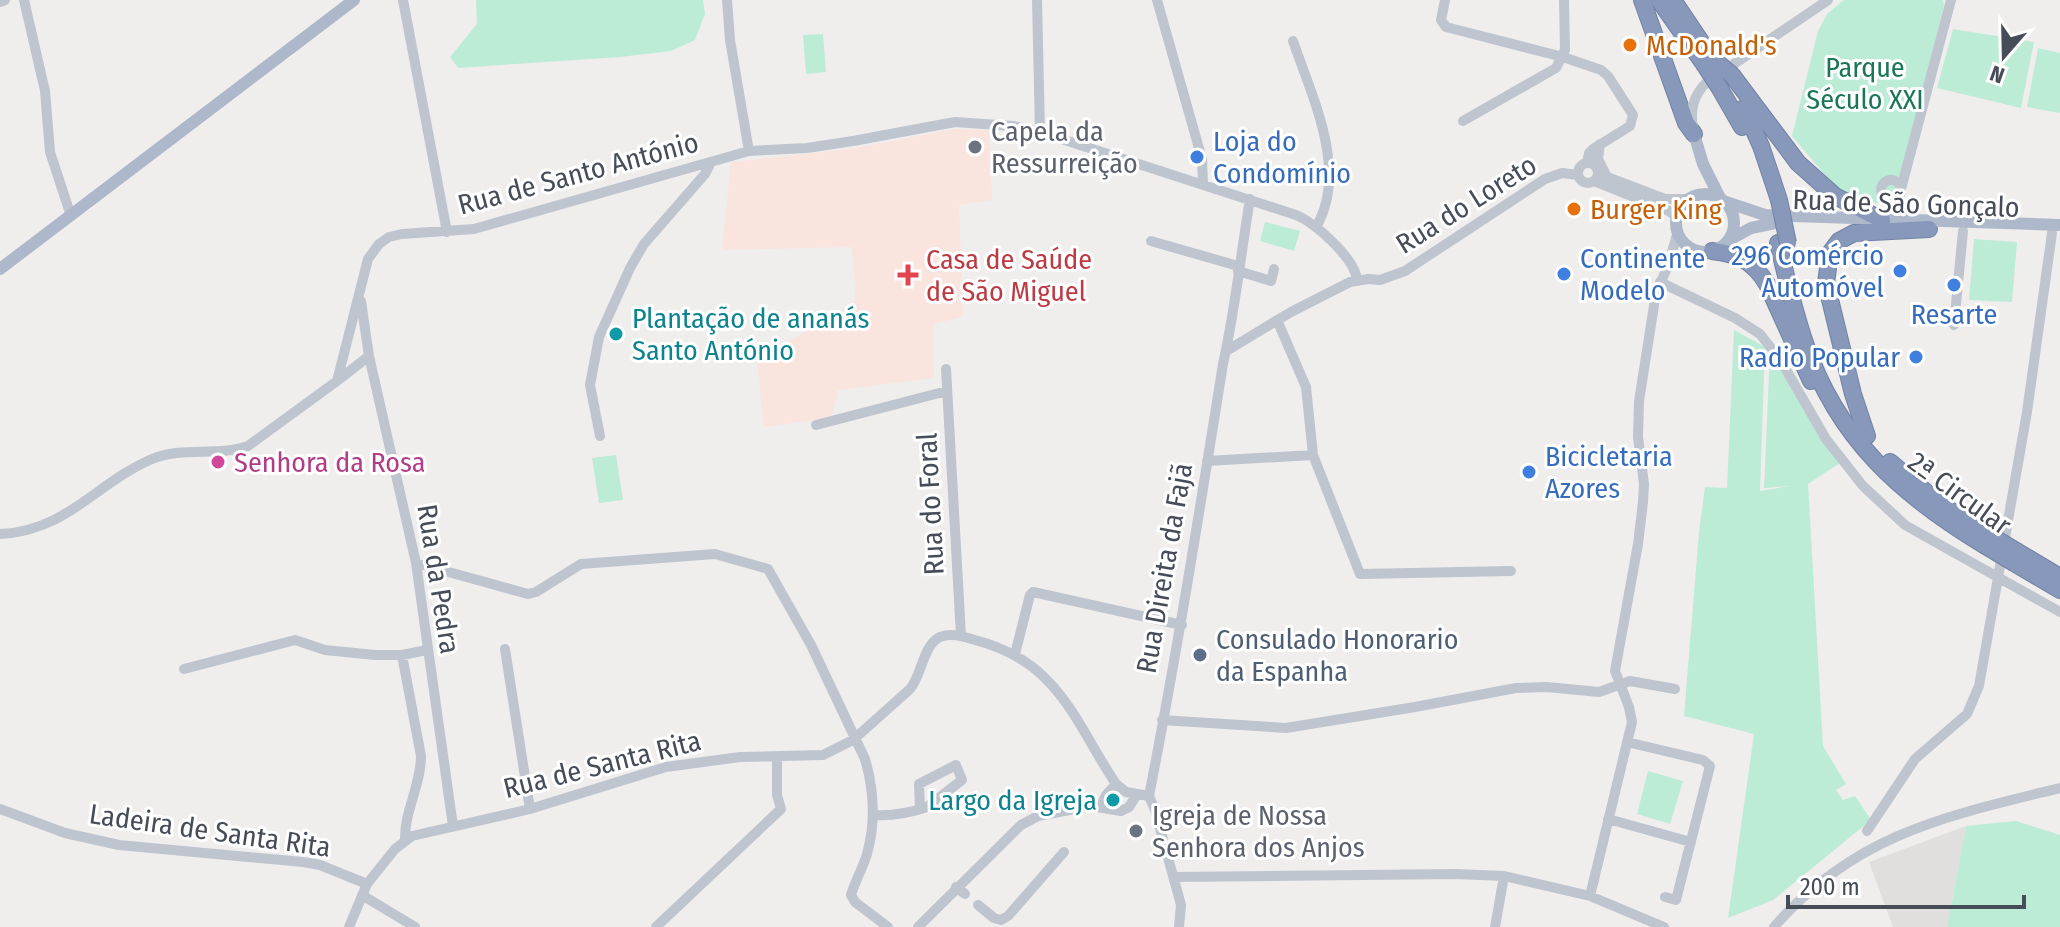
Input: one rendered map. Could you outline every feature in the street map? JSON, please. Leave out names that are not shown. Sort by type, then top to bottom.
[{"type":"highway","points":[[1642,0],[1686,123],[1694,134]]},
{"type":"highway","points":[[1659,0],[1798,163],[1835,196],[1882,220]]},
{"type":"highway","points":[[1673,0],[1708,61]]},
{"type":"highway","points":[[1726,81],[1752,123],[1775,200],[1783,243]]},
{"type":"highway","points":[[1867,436],[1853,394],[1826,283],[1830,253],[1839,241],[1854,233],[1929,229]]},
{"type":"highway","name":"2ª Circular","points":[[1783,243],[1805,345],[1820,381],[1863,447],[1907,493],[2016,557],[2060,577]]},
{"type":"highway","name":"2ª Circular","points":[[1783,243],[1815,343],[1830,376],[1867,436],[1914,484],[1986,540]]},
{"type":"highway","points":[[1704,250],[1743,258],[1757,270],[1767,284],[1808,376],[1826,405],[1840,415]]},
{"type":"highway","name":"2ª Circular","points":[[2016,557],[2060,590]]},
{"type":"main road","points":[[0,269],[354,0]]},
{"type":"main road","points":[[1694,134],[1703,164],[1734,216],[1729,240],[1704,250],[1684,243],[1677,224],[1692,197],[1703,164]]},
{"type":"main road","points":[[1692,197],[1713,194],[1723,200]]},
{"type":"main road","name":"Rua de São Gonçalo","points":[[1723,200],[1765,215],[2057,230]]},
{"type":"main road","name":"Rua de São Gonçalo","points":[[1729,240],[1766,224],[1801,222],[1963,231],[2057,230]]},
{"type":"street","points":[[24,0],[45,91],[50,152],[71,216]]},
{"type":"street","points":[[403,0],[447,232]]},
{"type":"street","points":[[727,0],[730,40],[749,151]]},
{"type":"street","points":[[1037,0],[1040,132]]},
{"type":"street","points":[[1157,0],[1202,159],[1203,184]]},
{"type":"street","points":[[1445,0],[1441,20],[1446,27],[1563,57],[1601,70],[1608,76],[1633,115],[1630,126],[1589,153],[1587,163]]},
{"type":"street","points":[[1463,121],[1549,74],[1563,57],[1567,41],[1564,0]]},
{"type":"street","points":[[1694,134],[1692,108],[1695,97],[1706,83],[1828,0]]},
{"type":"street","points":[[1898,184],[1905,171],[1951,0]]},
{"type":"street","points":[[1228,350],[1277,320],[1357,280],[1354,268],[1316,227],[1328,203],[1327,146],[1324,127],[1293,41]]},
{"type":"street","name":"Rua de Santo António","points":[[360,295],[368,259],[379,244],[389,237],[474,229],[749,151],[807,148],[955,122],[1013,126],[1040,132],[1250,199],[1296,215],[1316,227]]},
{"type":"street","points":[[1600,144],[1600,177]]},
{"type":"street","points":[[600,436],[590,385],[599,337],[644,244],[705,174],[711,162]]},
{"type":"street","points":[[1587,163],[1581,166],[1578,175],[1584,182],[1600,177],[1665,199],[1692,197]]},
{"type":"street","points":[[1587,163],[1595,167],[1600,177],[1650,203],[1677,224],[1668,266],[1660,282],[1639,401],[1638,437],[1643,502],[1615,663],[1632,722],[1590,896]]},
{"type":"street","name":"Rua do Loreto","points":[[1357,280],[1380,280],[1405,271],[1545,179],[1562,173],[1578,175]]},
{"type":"street","name":"Rua Direita da Fajã","points":[[1149,796],[1182,625],[1250,199]]},
{"type":"street","points":[[1647,217],[1650,203]]},
{"type":"street","points":[[1867,831],[1915,759],[1967,714],[1975,700],[1999,577],[2009,502],[2057,230]]},
{"type":"street","points":[[1954,325],[1963,231]]},
{"type":"street","points":[[1151,241],[1271,281],[1274,269]]},
{"type":"street","points":[[1668,266],[1704,250]]},
{"type":"street","points":[[1660,282],[1735,318],[1760,334],[1781,361],[1826,439],[1863,486],[1905,525],[2060,612]]},
{"type":"street","points":[[337,381],[360,295]]},
{"type":"street","name":"Rua da Pedra","points":[[360,295],[369,356],[416,563],[453,826]]},
{"type":"street","points":[[1277,320],[1306,387],[1313,455],[1360,574],[1511,571]]},
{"type":"street","points":[[0,534],[23,532],[53,522],[153,458],[231,452],[248,446],[369,356]]},
{"type":"street","name":"Rua do Foral","points":[[946,369],[961,636]]},
{"type":"street","points":[[816,425],[947,391]]},
{"type":"street","points":[[1207,461],[1313,455]]},
{"type":"street","points":[[416,563],[528,594],[581,564],[715,554],[765,567],[771,572],[811,645],[853,740],[865,759],[873,815],[867,852],[851,895],[855,902],[888,927]]},
{"type":"street","points":[[1015,654],[1033,592],[1182,625]]},
{"type":"street","name":"Rua de Santa Rita","points":[[405,840],[530,809],[666,767],[698,761],[823,755],[853,740],[910,689],[935,640],[946,635],[961,636]]},
{"type":"street","points":[[961,636],[1015,654],[1051,682],[1116,784],[1136,796],[1149,796],[1174,877],[1181,911],[1179,927]]},
{"type":"street","points":[[184,669],[295,640],[332,652],[402,655],[427,650]]},
{"type":"street","points":[[505,649],[530,809]]},
{"type":"street","points":[[349,927],[367,884],[405,840],[420,772],[421,756],[402,655]]},
{"type":"street","points":[[1162,720],[1266,728],[1298,727],[1516,688],[1560,687],[1599,692],[1630,681],[1675,689]]},
{"type":"street","points":[[1627,742],[1703,760],[1710,766],[1676,900],[1665,897]]},
{"type":"street","points":[[656,927],[781,809],[777,795],[777,757]]},
{"type":"street","points":[[873,815],[920,809],[962,780],[956,765],[919,784],[920,809]]},
{"type":"street","points":[[1101,806],[1116,784]]},
{"type":"street","points":[[1774,927],[1845,863],[1889,838],[1937,819],[2060,788]]},
{"type":"street","points":[[918,927],[1021,825],[1038,816],[1101,806],[1121,811],[1129,807],[1136,796]]},
{"type":"street","name":"Ladeira de Santa Rita","points":[[0,809],[65,833],[119,845],[303,862],[320,865],[367,884]]},
{"type":"street","points":[[1608,819],[1691,842]]},
{"type":"street","points":[[978,905],[994,918],[1001,920],[1008,916],[1064,852]]},
{"type":"street","points":[[1174,877],[1504,876],[1590,896],[1646,924],[1664,927]]},
{"type":"street","points":[[1495,927],[1504,876]]},
{"type":"street","points":[[956,887],[965,894]]},
{"type":"street","points":[[362,895],[415,927]]},
{"type":"street","points":[[666,917],[677,927]]},
{"type":"shaded area","name":"Casa de Saúde de São Miguel","points":[[954,129],[989,130],[992,200],[959,205],[963,314],[962,317],[933,324],[934,378],[838,390],[831,418],[764,427],[757,362],[856,300],[852,247],[722,250],[731,162],[851,149]]},
{"type":"shaded area","points":[[1966,826],[1947,927],[1893,927],[1869,862]]},
{"type":"green space","points":[[476,0],[703,0],[705,14],[695,40],[671,51],[458,68],[450,57],[477,24]]},
{"type":"green space","name":"Parque Século XXI","points":[[1844,0],[1943,0],[1895,206],[1858,200],[1836,188],[1792,136],[1818,31],[1827,14]]},
{"type":"green space","points":[[1953,29],[2034,42],[2021,108],[1937,88]]},
{"type":"green space","points":[[823,34],[826,72],[806,74],[803,35]]},
{"type":"green space","points":[[2038,48],[2060,53],[2060,113],[2027,107]]},
{"type":"green space","points":[[1265,222],[1300,231],[1294,251],[1260,241]]},
{"type":"green space","points":[[1974,239],[2017,242],[2012,302],[1969,300]]},
{"type":"green space","points":[[1734,330],[1765,347],[1760,491],[1790,486],[1764,488],[1770,350],[1840,463],[1808,484],[1823,746],[1846,784],[1836,790],[1843,800],[1855,796],[1871,820],[1773,900],[1728,918],[1754,734],[1684,716],[1705,487],[1727,488]]},
{"type":"green space","points":[[616,455],[623,500],[599,503],[592,458]]},
{"type":"green space","points":[[1648,771],[1683,781],[1670,824],[1637,814]]},
{"type":"green space","points":[[2016,821],[2060,835],[2060,927],[1947,927],[1966,826]]},
{"type":"place","name":"McDonald's","points":[[1630,45]]},
{"type":"place","name":"Capela da Ressurreição","points":[[975,147]]},
{"type":"place","name":"Loja do Condomínio","points":[[1197,157]]},
{"type":"place","name":"Burger King","points":[[1574,209]]},
{"type":"place","name":"296 Comércio Automóvel","points":[[1900,271]]},
{"type":"place","name":"Continente Modelo","points":[[1564,274]]},
{"type":"place","name":"Casa de Saúde de São Miguel","points":[[908,275]]},
{"type":"place","name":"Resarte","points":[[1954,285]]},
{"type":"place","name":"Plantação de ananás Santo António","points":[[616,334]]},
{"type":"place","name":"Radio Popular","points":[[1916,357]]},
{"type":"place","name":"Senhora da Rosa","points":[[218,462]]},
{"type":"place","name":"Bicicletaria Azores","points":[[1529,472]]},
{"type":"place","name":"Consulado Honorario da Espanha","points":[[1200,655]]},
{"type":"place","name":"Largo da Igreja","points":[[1113,800]]},
{"type":"place","name":"Igreja de Nossa Senhora dos Anjos","points":[[1136,831]]}]
